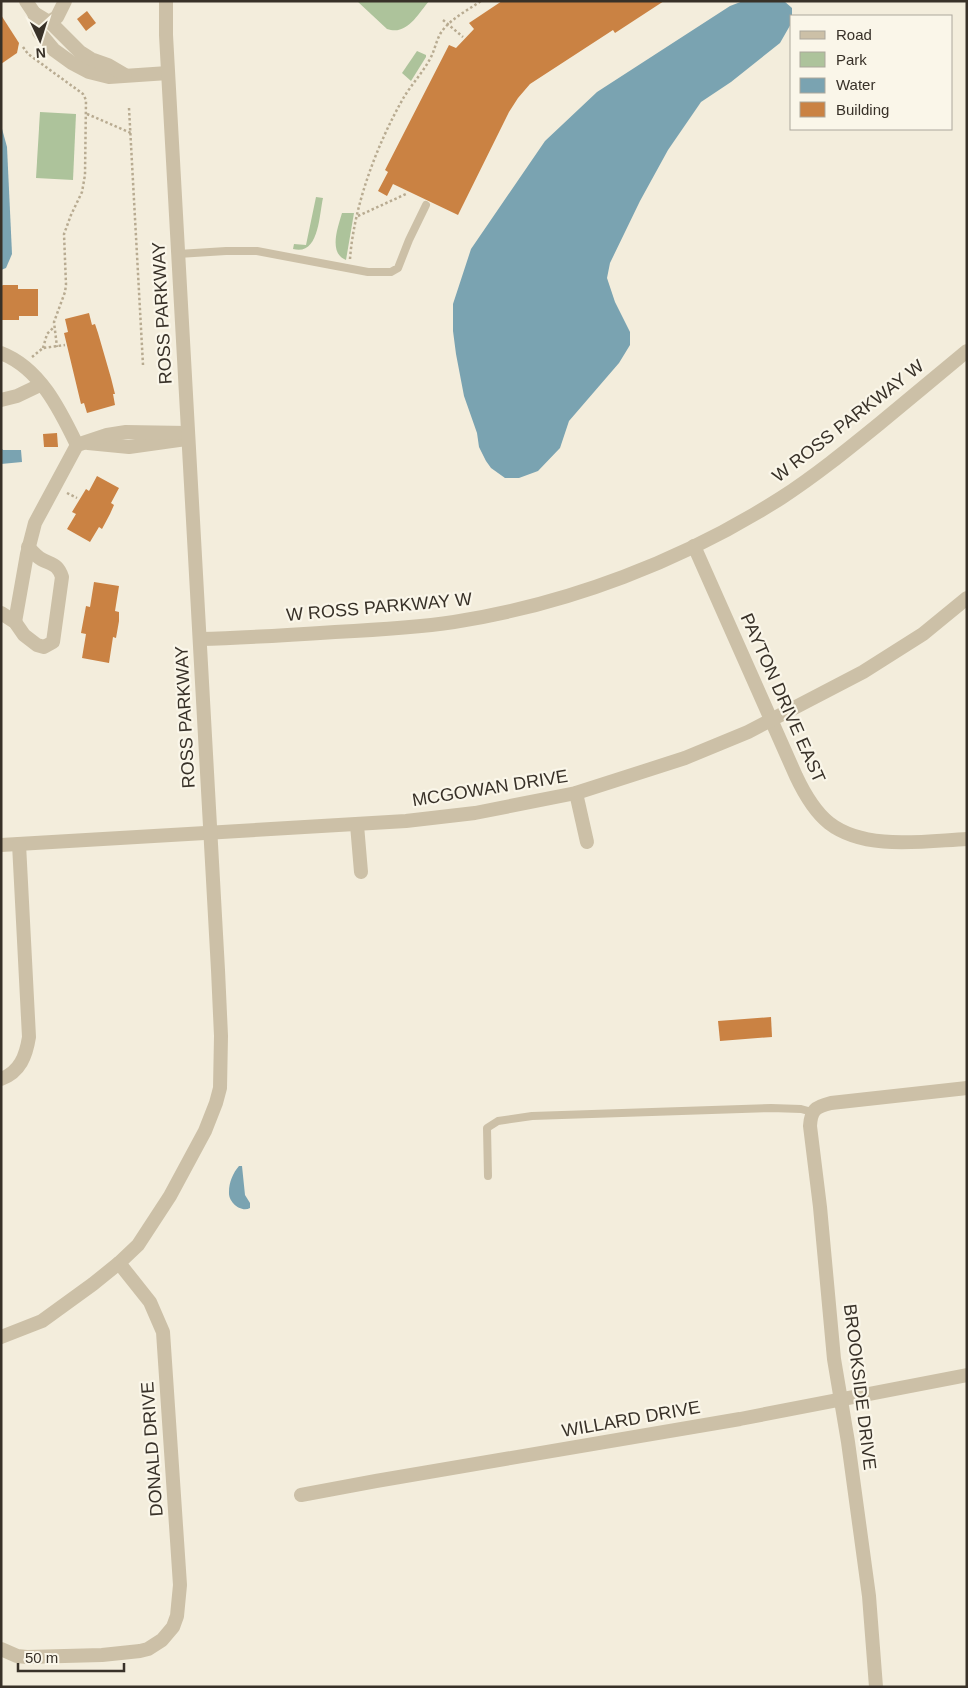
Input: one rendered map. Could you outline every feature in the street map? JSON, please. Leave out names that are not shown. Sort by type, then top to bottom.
[{"type":"street","points":[[26,1],[34,13],[39,32],[54,50],[88,72],[109,77],[168,73]]},
{"type":"street","points":[[49,22],[57,17],[65,1]]},
{"type":"street","name":"ROSS PARKWAY","points":[[1,1337],[42,1321],[93,1284],[138,1245],[179,1180],[205,1131],[220,1088],[221,1036],[168,73],[166,1]]},
{"type":"street","points":[[34,13],[49,22],[80,52],[125,75]]},
{"type":"street","name":"W ROSS PARKWAY W","points":[[200,639],[379,630],[441,624],[525,608],[589,589],[656,564],[694,546],[796,488],[857,442],[967,351]]},
{"type":"street","points":[[1,353],[24,366],[62,414],[82,444]]},
{"type":"street","points":[[1,400],[17,396],[40,385]]},
{"type":"street","points":[[16,622],[28,547],[35,523],[82,444],[107,435],[126,432],[188,436]]},
{"type":"street","name":"PAYTON DRIVE EAST","points":[[694,546],[804,792],[819,813],[844,832],[874,841],[967,839]]},
{"type":"street","points":[[1,613],[16,622],[24,635],[37,645],[44,647],[53,642],[62,578],[59,570],[53,564],[39,558],[28,547]]},
{"type":"street","name":"MCGOWAN DRIVE","points":[[1,845],[357,825],[475,813],[576,793],[685,758],[748,732],[863,672],[922,634],[967,598]]},
{"type":"street","points":[[576,793],[587,842]]},
{"type":"street","points":[[357,825],[360,872]]},
{"type":"street","points":[[1,1079],[13,1072],[21,1064],[26,1055],[29,1037],[19,844]]},
{"type":"street","points":[[812,1112],[830,1103],[967,1088]]},
{"type":"street","name":"BROOKSIDE DRIVE","points":[[812,1112],[810,1126],[820,1206],[834,1359],[848,1442],[869,1596],[876,1687]]},
{"type":"street","name":"DONALD DRIVE","points":[[1,1649],[17,1656],[27,1657],[102,1655],[140,1651],[148,1649],[162,1640],[173,1627],[177,1616],[180,1585],[163,1332],[150,1302],[119,1263]]},
{"type":"street","name":"WILLARD DRIVE","points":[[301,1496],[376,1480],[740,1419],[967,1375]]},
{"type":"lane","points":[[178,254],[257,251],[349,268],[382,273],[391,272],[398,268],[426,205]]},
{"type":"lane","points":[[488,1176],[487,1128],[498,1121],[532,1116],[771,1108],[801,1109],[812,1112]]},
{"type":"path","points":[[349,268],[358,216],[370,170],[404,98],[430,58],[442,31],[457,16],[482,1]]},
{"type":"path","points":[[443,20],[464,37]]},
{"type":"path","points":[[23,47],[28,54],[84,94],[86,100],[86,176],[82,192],[64,234],[65,292],[54,322],[57,347]]},
{"type":"path","points":[[129,108],[143,366]]},
{"type":"path","points":[[87,114],[131,133]]},
{"type":"path","points":[[358,216],[406,194]]},
{"type":"path","points":[[24,366],[43,348],[47,334],[54,328]]},
{"type":"path","points":[[43,348],[65,345]]},
{"type":"green space","points":[[357,1],[429,1],[406,27],[394,30],[387,29]]},
{"type":"green space","points":[[417,51],[426,55],[426,57],[411,81],[402,73]]},
{"type":"green space","points":[[40,112],[76,114],[73,180],[36,178]]},
{"type":"green space","points":[[316,197],[323,198],[319,224],[313,241],[302,250],[293,249],[294,244],[306,245]]},
{"type":"green space","points":[[342,213],[354,213],[346,260],[340,257],[336,246],[337,232]]},
{"type":"water","points":[[743,1],[784,1],[792,8],[790,26],[780,43],[731,82],[701,102],[668,150],[640,201],[610,263],[607,278],[615,302],[630,332],[630,345],[619,363],[569,421],[560,448],[538,471],[519,478],[505,478],[491,468],[479,447],[477,433],[464,396],[456,354],[453,331],[453,304],[471,249],[545,141],[597,92],[730,6]]},
{"type":"water","points":[[1,125],[7,147],[12,254],[6,268],[1,270]]},
{"type":"water","points":[[1,448],[3,450],[21,450],[22,462],[1,464]]},
{"type":"water","points":[[239,1166],[242,1166],[245,1195],[250,1203],[250,1208],[246,1209],[236,1206],[229,1196],[233,1175]]},
{"type":"building","points":[[502,1],[664,1],[615,33],[613,30],[530,84],[509,112],[458,215],[393,184],[387,196],[378,191],[388,172],[385,170],[449,45],[456,48],[474,29],[469,23]]},
{"type":"building","points":[[87,11],[96,23],[86,31],[77,19]]},
{"type":"building","points":[[1,15],[19,43],[17,53],[1,64]]},
{"type":"building","points":[[18,285],[18,289],[38,289],[38,316],[19,316],[19,320],[1,320],[1,286]]},
{"type":"building","points":[[89,313],[92,325],[95,324],[111,378],[115,394],[113,394],[115,405],[87,413],[84,403],[81,404],[64,333],[68,332],[65,319]]},
{"type":"building","points":[[57,433],[58,447],[44,447],[43,434]]},
{"type":"building","points":[[97,476],[119,488],[111,503],[114,505],[102,529],[99,527],[90,542],[67,529],[76,514],[72,512],[86,489],[89,491]]},
{"type":"building","points":[[94,582],[119,586],[115,611],[119,612],[119,621],[116,638],[113,637],[109,663],[82,658],[86,634],[81,633],[86,606],[90,607]]},
{"type":"building","points":[[771,1017],[772,1037],[720,1041],[718,1021]]}]
